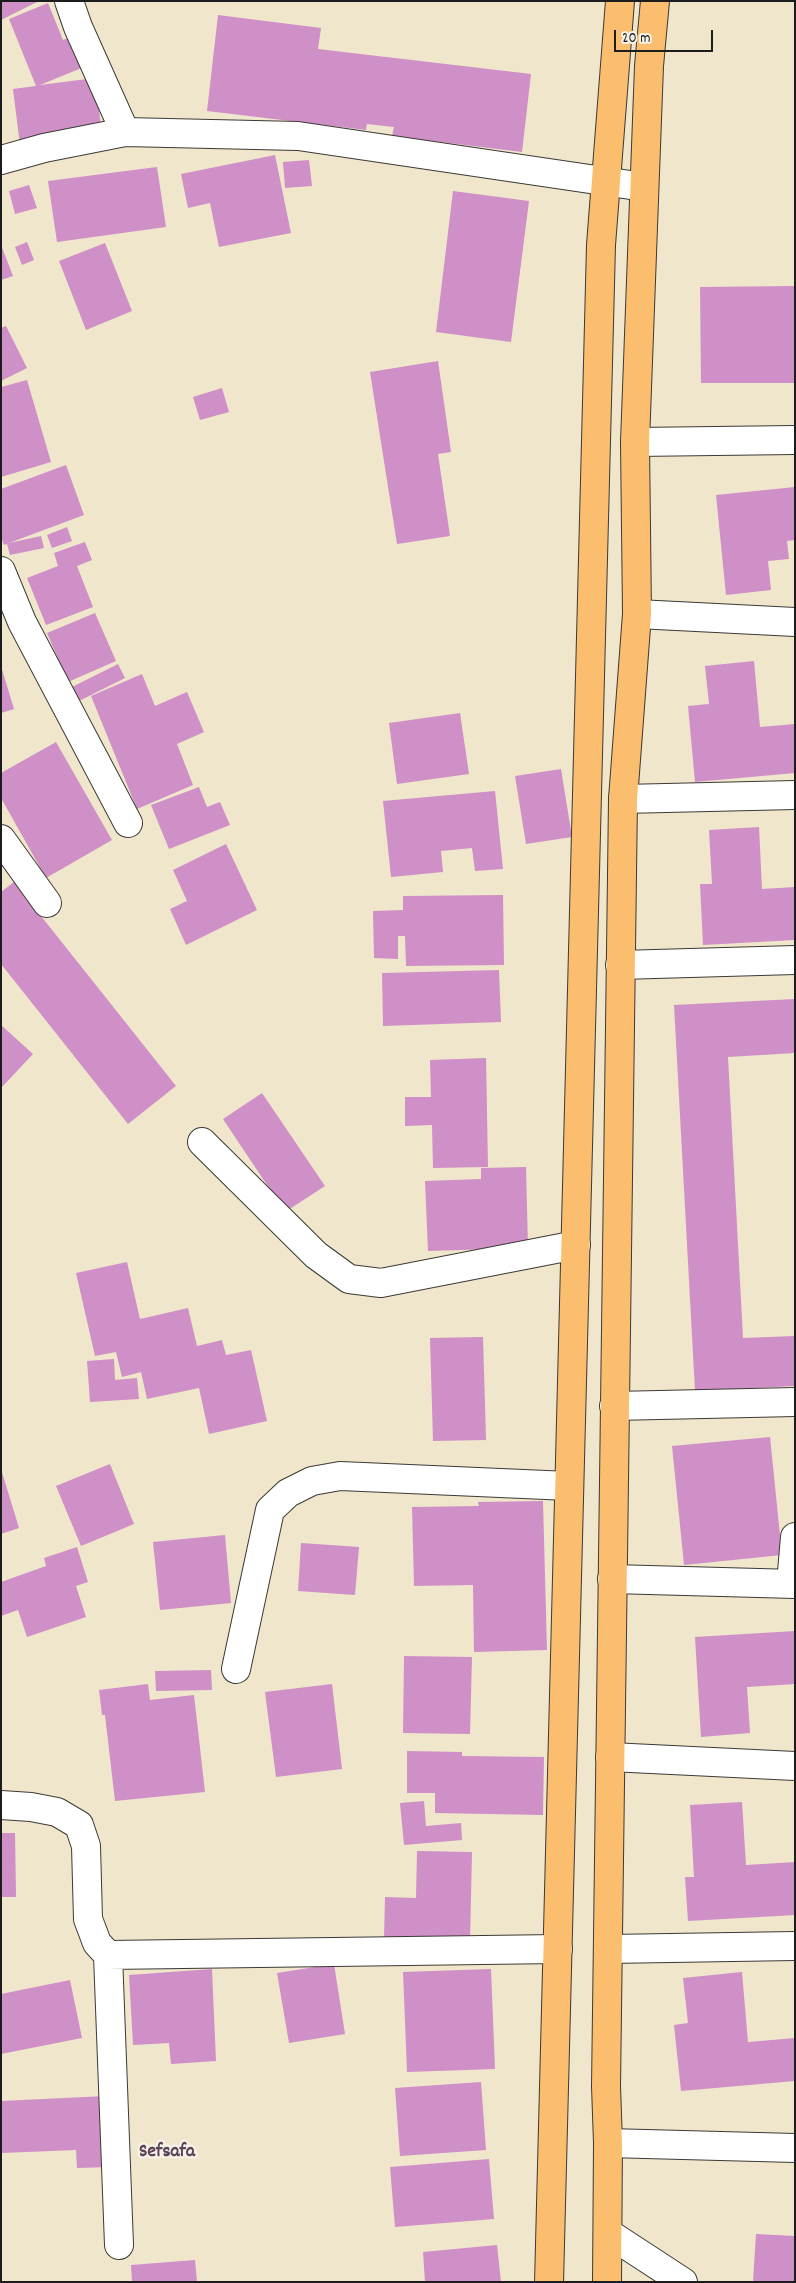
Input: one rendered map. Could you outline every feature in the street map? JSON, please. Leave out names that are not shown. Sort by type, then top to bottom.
[{"type":"main road","points":[[549,2282],[601,245],[620,1]]},
{"type":"main road","points":[[608,2282],[606,2086],[623,798],[637,614],[635,442],[649,66],[655,1]]},
{"type":"street","points":[[69,1],[78,27],[125,132]]},
{"type":"street","points":[[1,160],[44,148],[125,132],[298,136],[644,187]]},
{"type":"street","points":[[635,442],[795,440]]},
{"type":"street","points":[[1,570],[22,622],[128,823]]},
{"type":"street","points":[[637,614],[795,622]]},
{"type":"street","points":[[623,798],[795,795]]},
{"type":"street","points":[[1,839],[47,903]]},
{"type":"street","points":[[620,965],[795,960]]},
{"type":"street","points":[[202,1142],[316,1255],[349,1279],[381,1282],[576,1245]]},
{"type":"street","points":[[614,1406],[795,1402]]},
{"type":"street","points":[[236,1669],[270,1510],[288,1492],[312,1481],[340,1476],[570,1486]]},
{"type":"street","points":[[612,1579],[793,1584],[795,1537]]},
{"type":"street","points":[[610,1757],[795,1766]]},
{"type":"street","points":[[1,1805],[31,1807],[57,1812],[79,1826],[86,1846],[88,1920],[97,1943],[108,1955],[119,2245]]},
{"type":"street","points":[[608,1949],[795,1946]]},
{"type":"street","points":[[108,1955],[558,1949]]},
{"type":"street","points":[[608,2143],[795,2148]]},
{"type":"street","points":[[608,2233],[683,2282]]},
{"type":"building","points":[[1,1],[39,1],[1,20]]},
{"type":"building","points":[[48,3],[63,40],[71,37],[84,67],[40,85],[95,78],[102,135],[20,145],[13,89],[36,86],[9,19]]},
{"type":"building","points":[[218,15],[321,28],[318,49],[531,74],[522,152],[392,136],[394,127],[367,124],[366,130],[207,111]]},
{"type":"building","points":[[275,155],[291,233],[219,247],[210,203],[188,208],[181,174]]},
{"type":"building","points":[[309,160],[312,186],[285,188],[283,162]]},
{"type":"building","points":[[157,167],[166,227],[57,242],[48,181]]},
{"type":"building","points":[[29,185],[37,208],[15,214],[9,191]]},
{"type":"building","points":[[453,191],[529,201],[511,342],[436,332]]},
{"type":"building","points":[[27,242],[34,260],[22,265],[15,247]]},
{"type":"building","points":[[105,243],[132,311],[86,330],[59,261]]},
{"type":"building","points":[[1,245],[13,276],[1,280]]},
{"type":"building","points":[[795,286],[795,383],[701,383],[700,287]]},
{"type":"building","points":[[6,326],[27,368],[1,381],[1,328]]},
{"type":"building","points":[[438,361],[451,452],[438,454],[450,536],[397,544],[370,372]]},
{"type":"building","points":[[27,380],[51,462],[1,477],[1,387]]},
{"type":"building","points":[[222,388],[229,412],[200,420],[193,397]]},
{"type":"building","points":[[66,465],[84,515],[9,543],[41,536],[44,548],[10,555],[7,544],[4,545],[1,537],[1,489]]},
{"type":"building","points":[[795,487],[795,540],[787,541],[789,559],[768,561],[771,590],[726,595],[716,495]]},
{"type":"building","points":[[67,527],[72,541],[52,548],[47,535]]},
{"type":"building","points":[[85,542],[92,560],[77,566],[93,607],[46,625],[27,578],[58,566],[54,553]]},
{"type":"building","points":[[95,613],[116,661],[68,682],[47,633]]},
{"type":"building","points":[[754,661],[760,727],[795,724],[795,773],[695,782],[688,706],[709,704],[705,666]]},
{"type":"building","points":[[118,664],[125,678],[77,702],[70,688]]},
{"type":"building","points":[[1,666],[14,709],[1,713]]},
{"type":"building","points":[[142,674],[155,706],[187,692],[204,732],[177,744],[193,785],[137,809],[91,696]]},
{"type":"building","points":[[460,713],[469,774],[397,784],[389,723]]},
{"type":"building","points":[[56,742],[112,840],[46,878],[1,798],[1,773]]},
{"type":"building","points":[[561,769],[572,837],[526,844],[515,776]]},
{"type":"building","points":[[199,787],[207,807],[220,802],[230,825],[169,849],[151,805]]},
{"type":"building","points":[[495,791],[503,869],[475,871],[472,848],[441,851],[443,872],[391,877],[383,801]]},
{"type":"building","points":[[759,827],[762,889],[795,887],[795,940],[703,945],[700,884],[712,884],[709,830]]},
{"type":"building","points":[[226,844],[257,910],[186,945],[170,909],[187,901],[173,870]]},
{"type":"building","points":[[14,882],[176,1086],[128,1124],[1,964],[1,892]]},
{"type":"building","points":[[503,895],[504,965],[406,966],[405,936],[398,936],[398,959],[374,958],[373,911],[403,910],[403,896]]},
{"type":"building","points":[[499,970],[501,1022],[383,1026],[382,973]]},
{"type":"building","points":[[795,999],[795,1053],[728,1057],[743,1338],[795,1336],[795,1386],[695,1391],[674,1005]]},
{"type":"building","points":[[1,1025],[33,1054],[1,1088]]},
{"type":"building","points":[[486,1058],[488,1167],[433,1168],[432,1125],[405,1126],[405,1097],[431,1097],[430,1060]]},
{"type":"building","points":[[262,1093],[325,1186],[285,1212],[223,1119]]},
{"type":"building","points":[[526,1167],[528,1248],[428,1251],[425,1181],[481,1179],[481,1168]]},
{"type":"building","points":[[127,1262],[140,1319],[188,1308],[197,1346],[222,1340],[226,1355],[251,1350],[267,1421],[209,1434],[199,1388],[147,1399],[141,1372],[122,1377],[116,1352],[95,1356],[76,1273]]},
{"type":"building","points":[[483,1337],[486,1440],[433,1441],[430,1338]]},
{"type":"building","points":[[114,1359],[115,1380],[137,1378],[139,1399],[90,1402],[87,1361]]},
{"type":"building","points":[[770,1437],[782,1555],[684,1565],[672,1446]]},
{"type":"building","points":[[110,1464],[134,1524],[81,1546],[56,1486]]},
{"type":"building","points":[[1,1469],[19,1528],[1,1534]]},
{"type":"building","points":[[543,1501],[547,1650],[474,1652],[473,1585],[414,1586],[412,1507],[479,1506],[478,1502]]},
{"type":"building","points":[[225,1535],[231,1603],[160,1610],[153,1542]]},
{"type":"building","points":[[301,1543],[359,1547],[355,1595],[298,1591]]},
{"type":"building","points":[[77,1547],[88,1582],[76,1586],[86,1617],[27,1637],[18,1610],[1,1616],[1,1582],[46,1566],[44,1558]]},
{"type":"building","points":[[795,1631],[795,1684],[747,1687],[750,1733],[701,1737],[695,1637]]},
{"type":"building","points":[[404,1656],[472,1657],[470,1734],[403,1733]]},
{"type":"building","points":[[211,1670],[212,1690],[156,1691],[155,1671]]},
{"type":"building","points":[[148,1684],[150,1700],[194,1695],[205,1792],[115,1801],[105,1715],[102,1715],[99,1690]]},
{"type":"building","points":[[332,1684],[342,1769],[276,1777],[265,1692]]},
{"type":"building","points":[[407,1751],[462,1752],[462,1756],[544,1757],[543,1815],[435,1813],[435,1793],[407,1793]]},
{"type":"building","points":[[424,1801],[426,1826],[461,1823],[462,1840],[404,1845],[400,1803]]},
{"type":"building","points":[[742,1802],[746,1865],[795,1862],[795,1915],[688,1921],[685,1877],[694,1877],[690,1805]]},
{"type":"building","points":[[1,1833],[15,1833],[16,1897],[1,1897]]},
{"type":"building","points":[[417,1851],[472,1852],[470,1941],[384,1939],[385,1897],[416,1898]]},
{"type":"building","points":[[334,1964],[345,2034],[289,2043],[277,1973]]},
{"type":"building","points":[[212,1969],[216,2061],[171,2064],[169,2043],[133,2045],[129,1975]]},
{"type":"building","points":[[491,1969],[495,2069],[407,2072],[403,1972]]},
{"type":"building","points":[[742,1972],[748,2042],[795,2038],[795,2081],[681,2091],[674,2025],[688,2023],[683,1978]]},
{"type":"building","points":[[70,1980],[82,2038],[1,2054],[1,1994]]},
{"type":"building","points":[[481,2082],[486,2150],[400,2156],[395,2088]]},
{"type":"building","points":[[106,2096],[110,2167],[77,2168],[76,2150],[2,2153],[1,2101]]},
{"type":"building","points":[[489,2159],[494,2219],[395,2227],[390,2167]]},
{"type":"building","points":[[756,2234],[795,2236],[795,2282],[753,2282]]},
{"type":"building","points":[[497,2245],[501,2282],[425,2282],[423,2252]]},
{"type":"building","points":[[195,2260],[197,2282],[132,2282],[131,2265]]},
{"type":"district","name":"Sefsafa","points":[[167,2153]]}]
